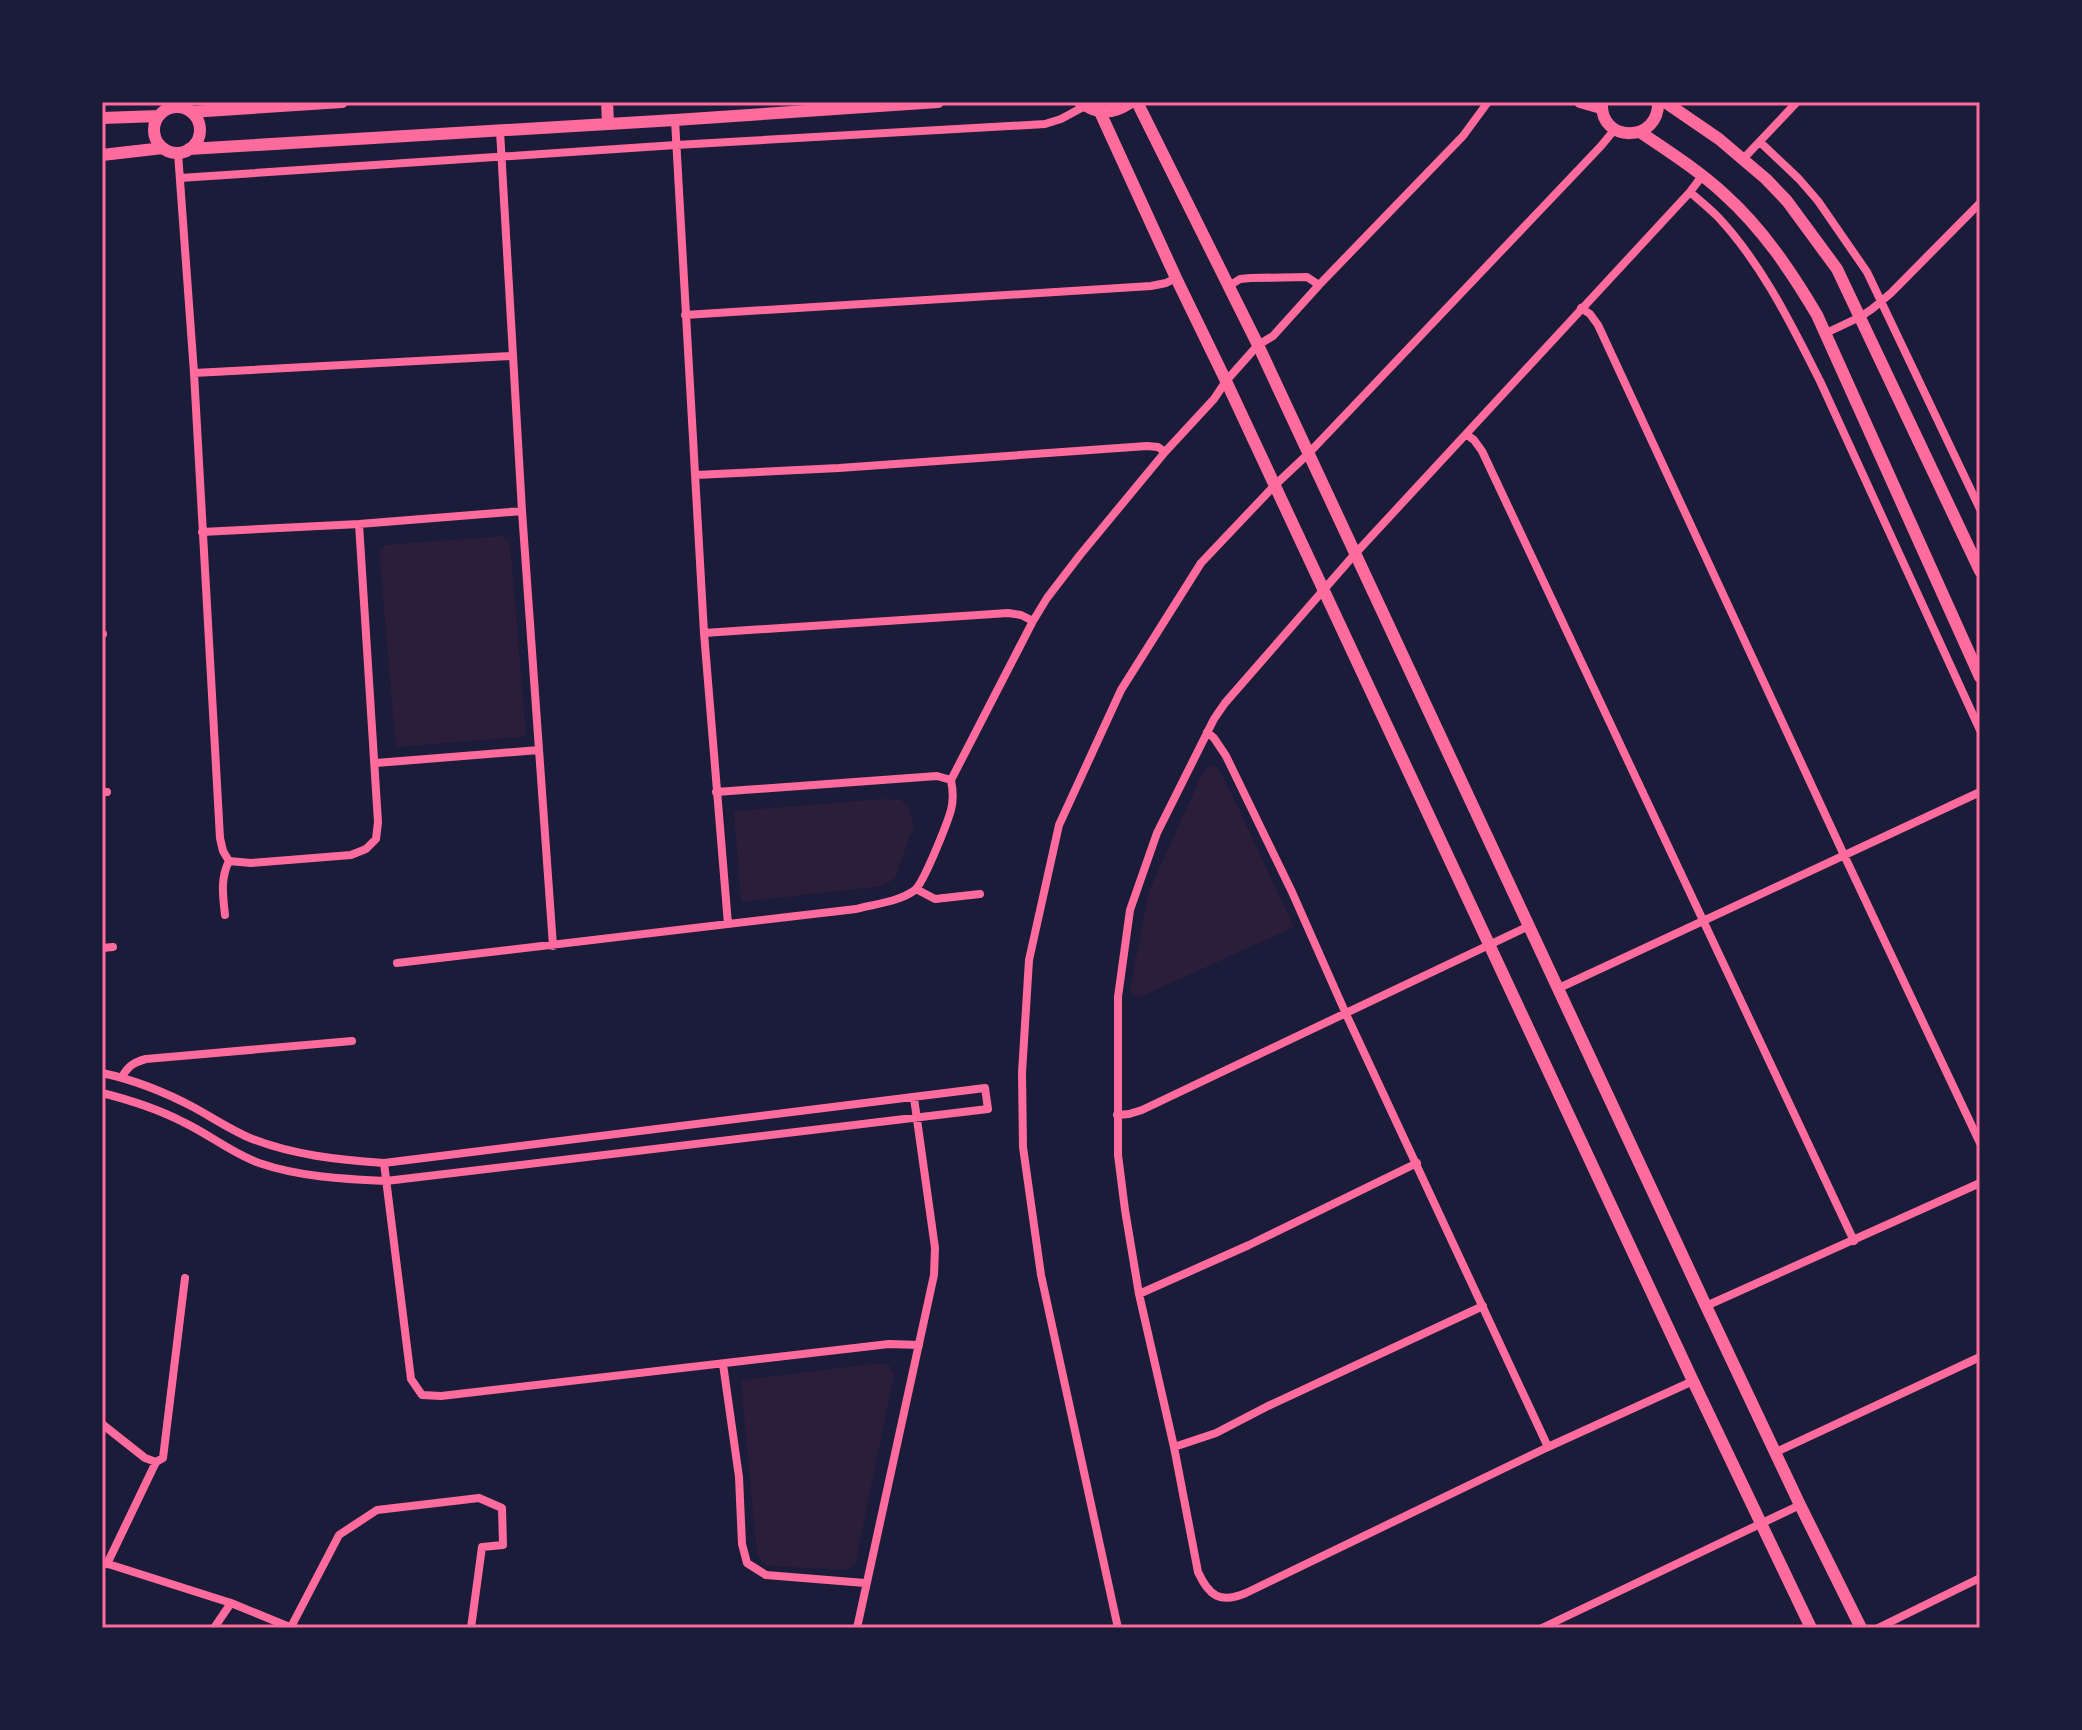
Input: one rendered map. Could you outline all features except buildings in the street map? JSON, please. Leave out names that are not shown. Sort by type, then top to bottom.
[{"type":"street","points":[[191,112],[342,102]]},
{"type":"street","points":[[607,102],[608,123]]},
{"type":"street","points":[[102,155],[163,148],[184,151],[938,102]]},
{"type":"street","points":[[180,178],[1045,124],[1061,119],[1082,104],[1100,112],[1119,110],[1131,102]]},
{"type":"street","points":[[1137,102],[1258,345],[1706,1306],[1861,1628]]},
{"type":"street","points":[[397,963],[856,909],[898,898],[916,889],[925,875],[951,811],[954,793],[951,780],[1047,598],[1165,452],[1258,345],[1273,336],[1463,136],[1488,102]]},
{"type":"street","points":[[1580,102],[1601,105],[1605,120],[1615,129],[1631,134],[1649,127],[1659,109],[1658,102]]},
{"type":"street","points":[[1665,102],[1744,158],[1787,201],[1837,269],[1980,571]]},
{"type":"street","points":[[1744,158],[1797,102]]},
{"type":"street","points":[[163,148],[156,141],[155,124],[159,116],[177,105],[191,112],[200,127],[196,144],[184,151]]},
{"type":"street","points":[[1100,112],[1811,1628]]},
{"type":"street","points":[[102,118],[159,116]]},
{"type":"street","points":[[675,120],[704,633],[728,924]]},
{"type":"street","points":[[1118,1628],[1041,1275],[1023,1147],[1022,1073],[1029,960],[1059,825],[1121,690],[1201,563],[1615,129]]},
{"type":"street","points":[[500,131],[522,511],[553,946]]},
{"type":"street","points":[[1640,132],[1725,194],[1761,232],[1806,295],[1826,333],[1980,677]]},
{"type":"street","points":[[1760,142],[1818,201],[1867,272],[1980,509]]},
{"type":"street","points":[[184,151],[180,178],[220,838],[229,861]]},
{"type":"street","points":[[1693,1381],[1548,1447],[1246,1593],[1229,1600],[1217,1596],[1206,1589],[1198,1572],[1174,1447],[1139,1294],[1118,1155],[1117,1115],[1118,997],[1130,910],[1157,833],[1207,732],[1225,703],[1354,555],[1702,176]]},
{"type":"street","points":[[1690,192],[1718,218],[1758,268],[1794,330],[1980,730]]},
{"type":"street","points":[[1826,333],[1860,317],[1881,301],[1980,203]]},
{"type":"street","points":[[1229,286],[1240,279],[1307,277],[1319,285]]},
{"type":"street","points":[[685,315],[1151,286],[1176,278]]},
{"type":"street","points":[[1581,308],[1598,325],[1980,1143]]},
{"type":"street","points":[[194,373],[512,356]]},
{"type":"street","points":[[1466,434],[1482,451],[1854,1241]]},
{"type":"street","points":[[696,475],[1147,446],[1158,447],[1165,452]]},
{"type":"street","points":[[202,532],[522,511]]},
{"type":"street","points":[[229,861],[251,863],[351,855],[366,849],[376,839],[376,763],[359,524]]},
{"type":"street","points":[[704,633],[1008,613],[1033,621]]},
{"type":"street","points":[[1207,732],[1226,756],[1292,892],[1548,1447]]},
{"type":"street","points":[[376,763],[539,750]]},
{"type":"street","points":[[716,792],[937,776],[951,780]]},
{"type":"street","points":[[1559,988],[1980,792]]},
{"type":"street","points":[[225,915],[222,885],[229,861]]},
{"type":"street","points":[[916,889],[935,899],[980,894]]},
{"type":"street","points":[[1117,1115],[1142,1110],[1529,926]]},
{"type":"street","points":[[102,948],[113,947]]},
{"type":"street","points":[[122,1077],[136,1061],[146,1059],[352,1041]]},
{"type":"street","points":[[102,1073],[167,1094],[250,1138],[305,1154],[384,1163],[985,1088],[988,1109],[386,1181],[314,1176],[258,1163],[183,1121],[102,1093]]},
{"type":"street","points":[[857,1628],[934,1275],[935,1248],[914,1098]]},
{"type":"street","points":[[384,1163],[411,1379],[422,1395],[441,1396],[889,1344],[919,1345]]},
{"type":"street","points":[[1139,1294],[1249,1245],[1417,1163]]},
{"type":"street","points":[[1706,1306],[1980,1183]]},
{"type":"street","points":[[185,1278],[163,1458],[156,1462],[105,1563],[231,1603],[291,1628],[339,1535],[377,1510],[479,1498],[502,1508],[503,1545],[482,1547],[471,1628]]},
{"type":"street","points":[[1174,1447],[1216,1433],[1483,1306]]},
{"type":"street","points":[[1776,1452],[1980,1357]]},
{"type":"street","points":[[723,1364],[739,1477],[742,1544],[747,1563],[766,1575],[865,1583]]},
{"type":"street","points":[[102,1424],[145,1458],[156,1462]]},
{"type":"street","points":[[1542,1628],[1800,1505]]},
{"type":"street","points":[[1878,1628],[1980,1578]]},
{"type":"street","points":[[214,1628],[231,1603]]},
{"type":"shaded area","points":[[503,536],[510,543],[526,735],[396,747],[379,551],[385,545]]},
{"type":"shaded area","points":[[1209,765],[1218,768],[1226,782],[1294,927],[1138,998],[1130,990],[1149,891],[1203,772]]},
{"type":"shaded area","points":[[901,800],[908,806],[914,826],[895,878],[875,887],[741,902],[734,811]]},
{"type":"shaded area","points":[[879,1363],[889,1365],[894,1375],[855,1565],[846,1570],[767,1566],[757,1555],[741,1380]]}]
